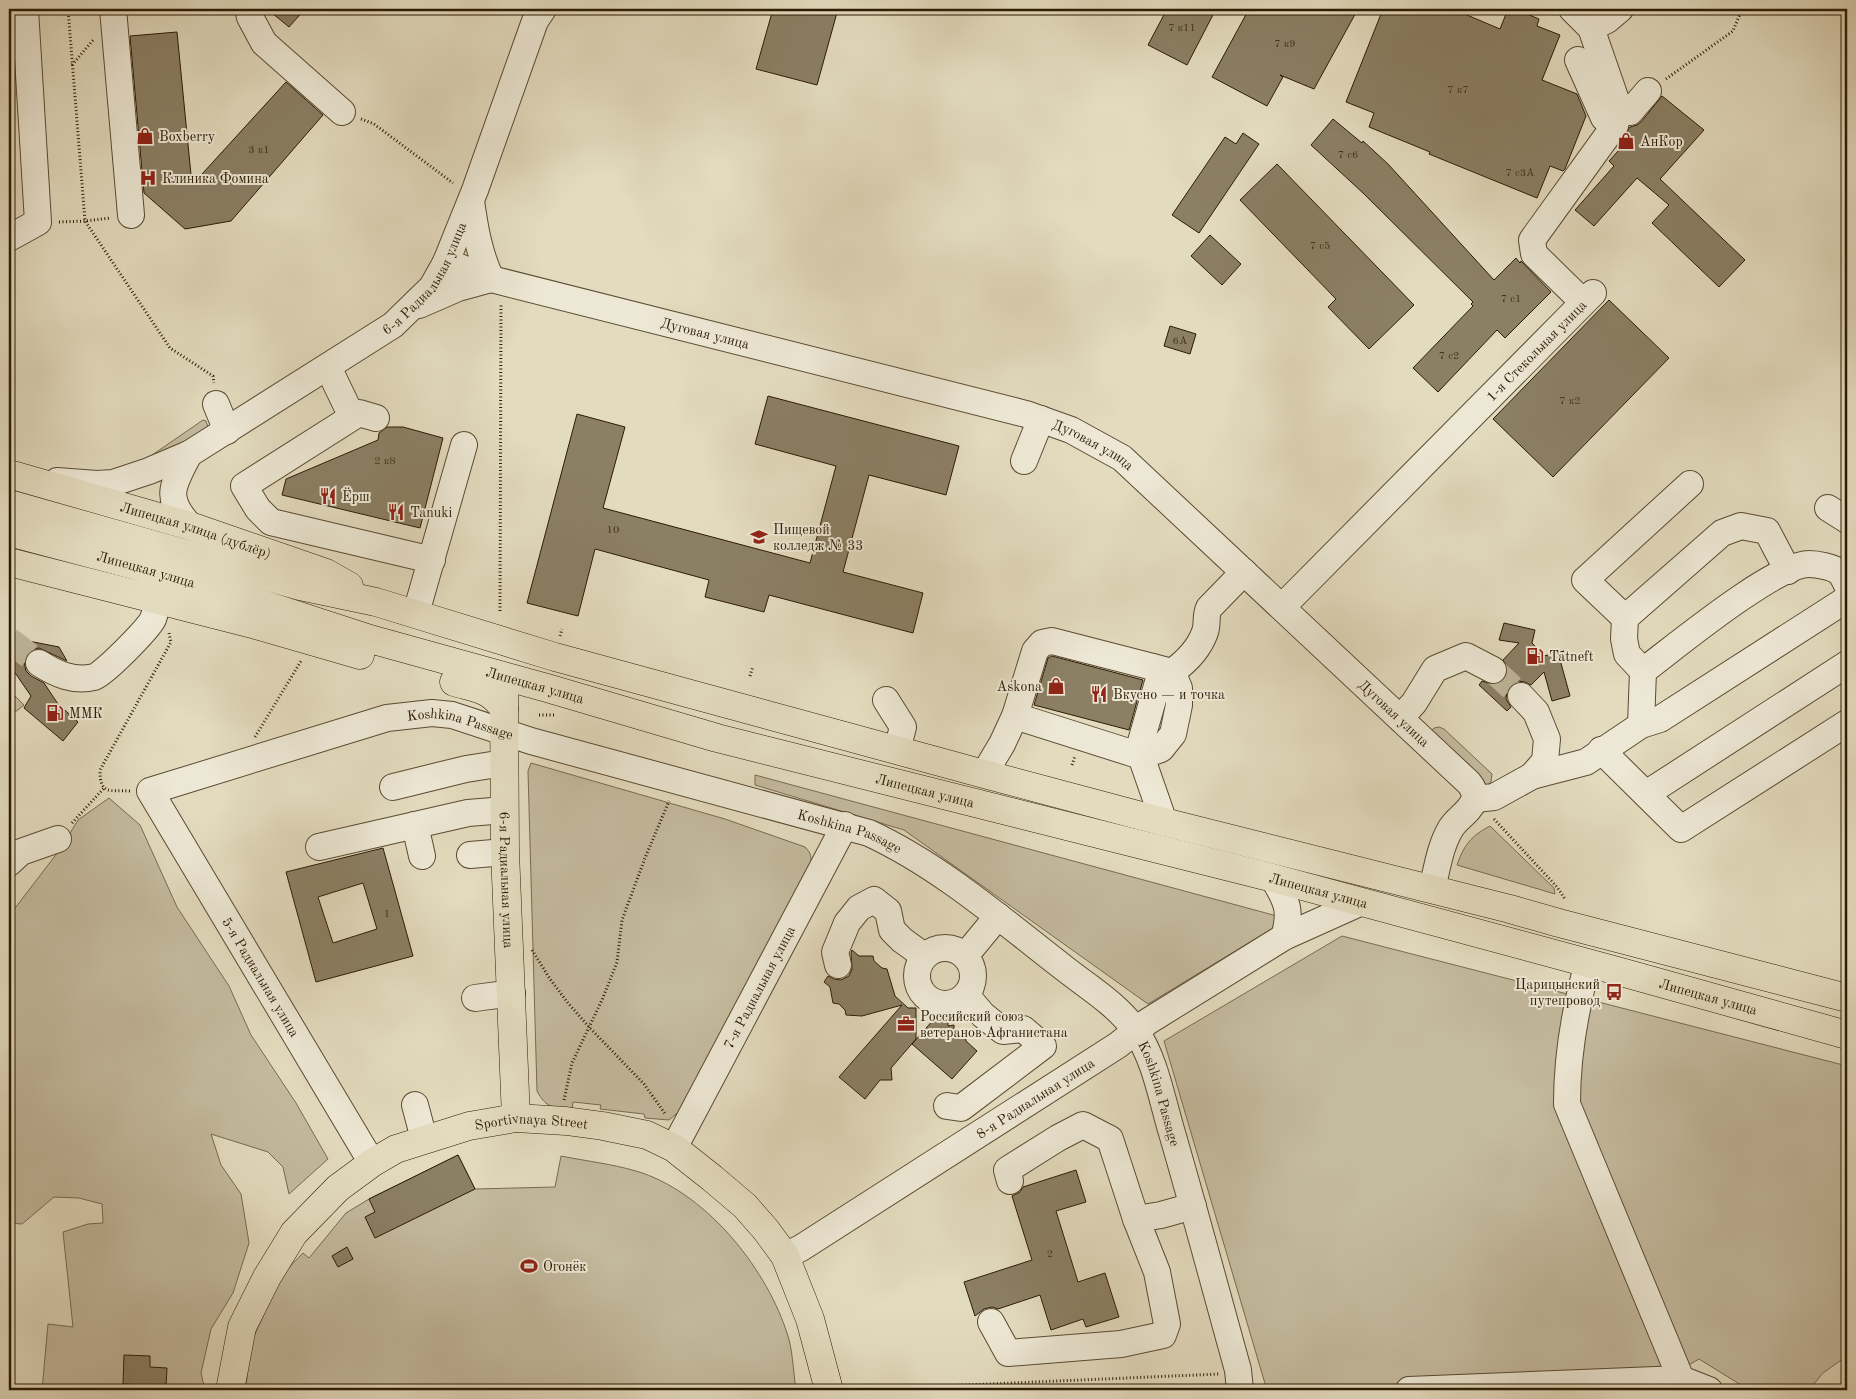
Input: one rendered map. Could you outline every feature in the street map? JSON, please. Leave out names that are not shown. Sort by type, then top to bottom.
[{"type":"main road","name":"Липецкая улица (дублёр)","points":[[16,476],[190,526],[326,573],[376,602]]},
{"type":"main road","name":"Липецкая улица","points":[[9,504],[300,586],[376,602],[416,613],[582,665],[984,774],[1847,998]]},
{"type":"main road","name":"Липецкая улица","points":[[9,532],[220,590],[370,639],[717,738],[1273,878],[1588,963],[1847,1036]]},
{"type":"main road","points":[[9,562],[256,625],[486,691],[497,698],[505,721]]},
{"type":"main road","points":[[256,625],[370,639]]},
{"type":"main road","name":"6-я Радиальная улица","points":[[501,641],[505,721],[505,852],[516,1118]]},
{"type":"main road","name":"Sportivnaya Street","points":[[230,1390],[242,1327],[267,1277],[294,1233],[338,1188],[372,1163],[396,1150],[424,1139],[469,1126],[516,1118],[566,1120],[647,1136],[674,1148],[712,1178],[744,1206],[766,1230],[785,1256],[810,1319],[829,1390]]},
{"type":"street","points":[[9,238],[38,222],[25,9]]},
{"type":"street","points":[[113,9],[131,215]]},
{"type":"street","points":[[248,9],[250,17],[264,43],[342,112]]},
{"type":"street","name":"6-я Радиальная улица","points":[[16,476],[97,484],[113,483],[149,471],[189,454],[227,431],[393,325],[412,309],[432,287],[446,262],[462,191],[535,21],[543,9]]},
{"type":"street","points":[[1572,9],[1591,28],[1616,100],[1616,119]]},
{"type":"street","points":[[1591,28],[1607,20],[1620,9]]},
{"type":"street","points":[[1578,60],[1604,118],[1616,119],[1630,112],[1648,91]]},
{"type":"street","name":"1-я Стекольная улица","points":[[1282,607],[1588,297],[1524,244],[1532,240],[1616,119]]},
{"type":"street","points":[[462,191],[475,228],[481,257],[496,288]]},
{"type":"street","name":"Дуговая улица","points":[[446,262],[496,288]]},
{"type":"street","name":"Дуговая улица","points":[[412,309],[458,288],[496,288],[1007,409],[1071,430],[1122,458],[1469,783],[1474,790],[1475,799]]},
{"type":"street","points":[[328,367],[364,418],[244,486],[258,509],[270,522],[432,560]]},
{"type":"street","points":[[216,404],[227,431]]},
{"type":"street","points":[[1024,461],[1041,420]]},
{"type":"street","points":[[416,613],[464,445]]},
{"type":"street","points":[[189,454],[174,484],[173,500],[179,513],[190,526]]},
{"type":"street","points":[[1625,618],[1585,580],[1690,484]]},
{"type":"street","points":[[1641,724],[1643,671],[1627,654],[1624,639],[1625,618],[1722,534],[1741,526],[1767,531],[1788,571]]},
{"type":"street","points":[[1643,671],[1755,588],[1788,571],[1809,564],[1828,567],[1840,572],[1847,585]]},
{"type":"street","points":[[1162,671],[1186,662],[1196,649],[1206,630],[1206,614],[1209,608],[1244,572]]},
{"type":"street","points":[[1432,889],[1445,840],[1452,826],[1475,799],[1494,797],[1532,776],[1586,762],[1641,724],[1660,719],[1847,599]]},
{"type":"street","points":[[39,663],[57,675],[78,678],[96,677],[113,664],[152,621],[158,600]]},
{"type":"street","points":[[984,774],[1002,744],[1015,716],[1035,651],[1042,643],[1052,641],[1162,671],[1179,688],[1179,705],[1172,734],[1161,749],[1141,750],[1015,716]]},
{"type":"street","points":[[1400,718],[1414,703],[1435,670],[1466,656],[1493,670]]},
{"type":"street","points":[[1646,794],[1847,664]]},
{"type":"street","points":[[1521,696],[1536,712],[1547,739],[1545,761],[1532,776]]},
{"type":"street","points":[[886,700],[904,727],[897,750]]},
{"type":"street","name":"Koshkina Passage","points":[[150,791],[387,718],[432,713],[505,721],[531,742],[845,825],[869,833],[910,855],[998,916],[1115,1008],[1136,1031],[1148,1054],[1193,1206],[1238,1370],[1233,1382]]},
{"type":"street","points":[[1601,750],[1681,829],[1847,723]]},
{"type":"street","points":[[1141,750],[1164,822]]},
{"type":"street","points":[[319,847],[402,808],[466,769],[504,763]]},
{"type":"street","name":"5-я Радиальная улица","points":[[150,791],[198,851],[372,1163]]},
{"type":"street","points":[[402,808],[468,813],[504,801]]},
{"type":"street","points":[[402,808],[422,856]]},
{"type":"street","name":"7-я Радиальная улица","points":[[674,1148],[845,825]]},
{"type":"street","points":[[9,862],[20,852],[58,839]]},
{"type":"street","points":[[470,855],[505,852]]},
{"type":"street","points":[[1273,878],[1286,901],[1289,911],[1284,937]]},
{"type":"street","points":[[838,965],[835,952],[847,923],[859,908],[874,900],[888,912],[892,930],[924,956]]},
{"type":"street","name":"8-я Радиальная улица","points":[[785,1256],[834,1227],[1284,937],[1362,902]]},
{"type":"street","points":[[965,956],[998,916]]},
{"type":"street","points":[[945,948],[956,950],[965,956],[971,965],[973,975],[971,986],[966,995],[955,1003],[942,1005],[930,1001],[921,992],[916,980],[918,967],[924,956],[934,950],[945,948]]},
{"type":"street","points":[[1588,963],[1576,1012],[1567,1072],[1567,1104],[1681,1380]]},
{"type":"street","points":[[475,998],[512,993]]},
{"type":"street","points":[[947,1106],[961,1108],[1043,1046],[1023,1029],[1003,1030],[983,1015],[966,995]]},
{"type":"street","points":[[415,1105],[424,1139]]},
{"type":"street","points":[[991,1322],[1008,1353],[1121,1344],[1163,1335],[1167,1324],[1157,1272],[1136,1219],[1110,1139],[1083,1125],[1006,1170],[1010,1181]]},
{"type":"street","points":[[1136,1219],[1161,1215],[1193,1206]]},
{"type":"street","points":[[1409,1390],[1681,1380],[1709,1390]]},
{"type":"path","points":[[68,9],[85,221],[170,348],[213,376],[216,404]]},
{"type":"path","points":[[1648,91],[1689,64],[1733,31],[1742,9]]},
{"type":"path","points":[[342,112],[374,124],[462,191]]},
{"type":"path","points":[[38,222],[85,221],[131,215]]},
{"type":"path","points":[[496,288],[500,611]]},
{"type":"path","points":[[150,791],[110,790],[104,788],[100,782],[100,770],[171,642],[168,625]]},
{"type":"path","points":[[252,742],[283,688],[303,658]]},
{"type":"path","points":[[750,676],[752,666]]},
{"type":"path","points":[[58,839],[104,788]]},
{"type":"path","points":[[1475,799],[1557,887],[1565,899]]},
{"type":"path","points":[[564,1101],[572,1062],[602,1000],[617,962],[622,920],[645,858],[670,800]]},
{"type":"path","points":[[531,948],[550,979],[588,1028],[644,1084],[669,1120]]},
{"type":"path","points":[[847,1390],[1233,1382]]},
{"type":"shaded area","points":[[203,420],[206,421],[208,427],[206,433],[139,464]]},
{"type":"shaded area","points":[[9,690],[24,705],[9,717]]},
{"type":"shaded area","points":[[1439,727],[1444,729],[1492,774],[1491,782],[1487,785],[1480,784],[1431,731]]},
{"type":"shaded area","points":[[531,763],[725,819],[805,847],[810,853],[810,866],[682,1109],[669,1120],[645,1118],[644,1114],[600,1109],[601,1105],[573,1102],[572,1109],[555,1107],[547,1104],[537,1091],[528,771]]},
{"type":"shaded area","points":[[755,775],[1288,919],[1148,1004],[904,830],[755,785]]},
{"type":"shaded area","points":[[109,798],[140,825],[177,907],[229,986],[251,1035],[296,1103],[328,1159],[289,1194],[283,1167],[268,1152],[211,1134],[221,1165],[241,1194],[249,1243],[233,1293],[211,1329],[201,1373],[205,1390],[42,1390],[48,1324],[73,1327],[63,1232],[88,1224],[103,1223],[102,1204],[79,1198],[54,1197],[22,1224],[9,1223],[9,916],[61,848],[78,820]]},
{"type":"shaded area","points":[[1490,826],[1554,888],[1555,894],[1457,865],[1462,852],[1469,842]]},
{"type":"shaded area","points":[[1342,936],[1847,1066],[1847,1356],[1823,1373],[1809,1390],[1749,1390],[1699,1359],[1687,1366],[1691,1390],[1265,1390],[1266,1387],[1164,1041]]},
{"type":"shaded area","name":"Огонёк","points":[[458,1155],[475,1189],[555,1187],[561,1156],[636,1171],[661,1181],[685,1195],[708,1213],[728,1234],[747,1256],[763,1281],[776,1305],[788,1337],[796,1390],[244,1390],[247,1380],[246,1354],[281,1276],[303,1253],[309,1258],[346,1213],[369,1199]]},
{"type":"building","points":[[267,9],[305,9],[289,27]]},
{"type":"building","points":[[773,9],[838,9],[817,85],[756,69]]},
{"type":"building","points":[[1167,9],[1216,9],[1187,65],[1148,45]]},
{"type":"building","points":[[1249,9],[1358,9],[1314,89],[1280,75],[1283,77],[1267,106],[1212,77]]},
{"type":"building","points":[[1383,9],[1469,9],[1467,15],[1500,29],[1506,14],[1510,15],[1513,9],[1515,9],[1539,19],[1537,26],[1560,35],[1542,80],[1577,94],[1586,116],[1565,169],[1563,171],[1550,166],[1537,198],[1429,154],[1430,152],[1369,127],[1374,113],[1346,102]]},
{"type":"building","points":[[177,32],[192,185],[286,82],[323,115],[231,221],[185,229],[144,193],[130,36]]},
{"type":"building","points":[[1662,96],[1704,130],[1660,179],[1745,260],[1719,287],[1652,223],[1669,205],[1637,178],[1594,226],[1575,210],[1614,166],[1609,161],[1619,150],[1617,148],[1630,127],[1641,122]]},
{"type":"building","points":[[1333,119],[1362,143],[1363,141],[1388,164],[1494,280],[1516,258],[1551,292],[1505,338],[1497,330],[1438,392],[1413,368],[1473,306],[1471,304],[1473,302],[1363,193],[1311,145]]},
{"type":"building","points":[[1243,133],[1259,144],[1199,233],[1172,215],[1225,137],[1236,144]]},
{"type":"building","points":[[1277,164],[1414,305],[1369,349],[1328,307],[1336,299],[1240,200]]},
{"type":"building","points":[[1210,235],[1241,264],[1222,285],[1191,256]]},
{"type":"building","points":[[1609,300],[1669,358],[1553,477],[1493,419]]},
{"type":"building","points":[[1170,326],[1196,334],[1190,354],[1164,346]]},
{"type":"building","points":[[768,396],[959,446],[946,495],[869,475],[843,572],[923,593],[913,633],[769,595],[764,612],[705,597],[709,580],[595,549],[578,616],[527,603],[577,414],[625,427],[603,508],[810,563],[836,466],[755,444]]},
{"type":"building","points":[[387,427],[403,427],[443,438],[420,528],[282,495],[286,479],[378,440],[379,433]]},
{"type":"building","points":[[1504,623],[1535,630],[1532,643],[1544,656],[1564,651],[1559,656],[1570,696],[1552,701],[1544,672],[1531,685],[1518,681],[1510,685],[1506,699],[1511,707],[1507,711],[1479,685],[1482,681],[1494,685],[1501,682],[1506,676],[1508,669],[1503,660],[1519,643],[1499,640]]},
{"type":"building","points":[[9,632],[13,638],[59,647],[67,661],[39,648],[32,650],[24,662],[26,671],[44,683],[58,704],[78,722],[63,741],[24,708],[31,696],[9,664]]},
{"type":"building","points":[[1052,656],[1143,680],[1129,730],[1034,705],[1048,658]]},
{"type":"building","points":[[383,848],[413,956],[316,982],[286,872]],"holes":[[[363,883],[377,929],[333,943],[318,897]]]},
{"type":"building","name":"Российский союз ветеранов Афганистана","points":[[852,950],[859,956],[873,956],[874,961],[882,968],[887,969],[895,996],[908,1008],[916,1008],[916,1039],[891,1068],[892,1080],[880,1080],[865,1099],[839,1077],[902,1005],[862,1016],[846,1015],[845,1010],[839,1004],[833,1003],[830,987],[824,982],[828,976],[841,980],[849,976],[852,969]]},
{"type":"building","points":[[942,1010],[943,1021],[948,1020],[948,1026],[954,1025],[954,1031],[960,1030],[960,1036],[965,1035],[966,1041],[977,1051],[952,1079],[912,1044]]},
{"type":"building","points":[[458,1155],[475,1189],[375,1238],[365,1217],[375,1212],[369,1199]]},
{"type":"building","points":[[1076,1170],[1086,1202],[1056,1211],[1078,1282],[1105,1273],[1119,1317],[1086,1327],[1083,1319],[1051,1330],[1040,1295],[998,1309],[992,1307],[984,1309],[975,1316],[964,1282],[1032,1260],[1012,1196],[1020,1192],[1023,1187]]},
{"type":"building","points":[[347,1247],[353,1259],[338,1267],[332,1256]]},
{"type":"building","points":[[124,1355],[150,1356],[150,1367],[167,1368],[166,1386],[123,1384]]},
{"type":"tunnel","points":[[9,640],[39,663]]},
{"type":"tunnel","points":[[1493,670],[1521,696]]},
{"type":"place","name":"Boxberry","points":[[145,136]]},
{"type":"place","name":"АнКор","points":[[1626,141]]},
{"type":"place","name":"Клиника Фомина","points":[[148,178]]},
{"type":"place","name":"Ёрш","points":[[328,496]]},
{"type":"place","name":"Tanuki","points":[[396,512]]},
{"type":"place","name":"Пищевой колледж № 33","points":[[759,537]]},
{"type":"place","name":"Tatneft","points":[[1535,656]]},
{"type":"place","name":"Askona","points":[[1056,686]]},
{"type":"place","name":"Вкусно — и точка","points":[[1099,694]]},
{"type":"place","name":"ММК","points":[[55,713]]},
{"type":"place","name":"Царицынский путепровод","points":[[1614,992]]},
{"type":"place","name":"Российский союз ветеранов Афганистана","points":[[906,1024]]},
{"type":"place","name":"Огонёк","points":[[529,1266]]}]
